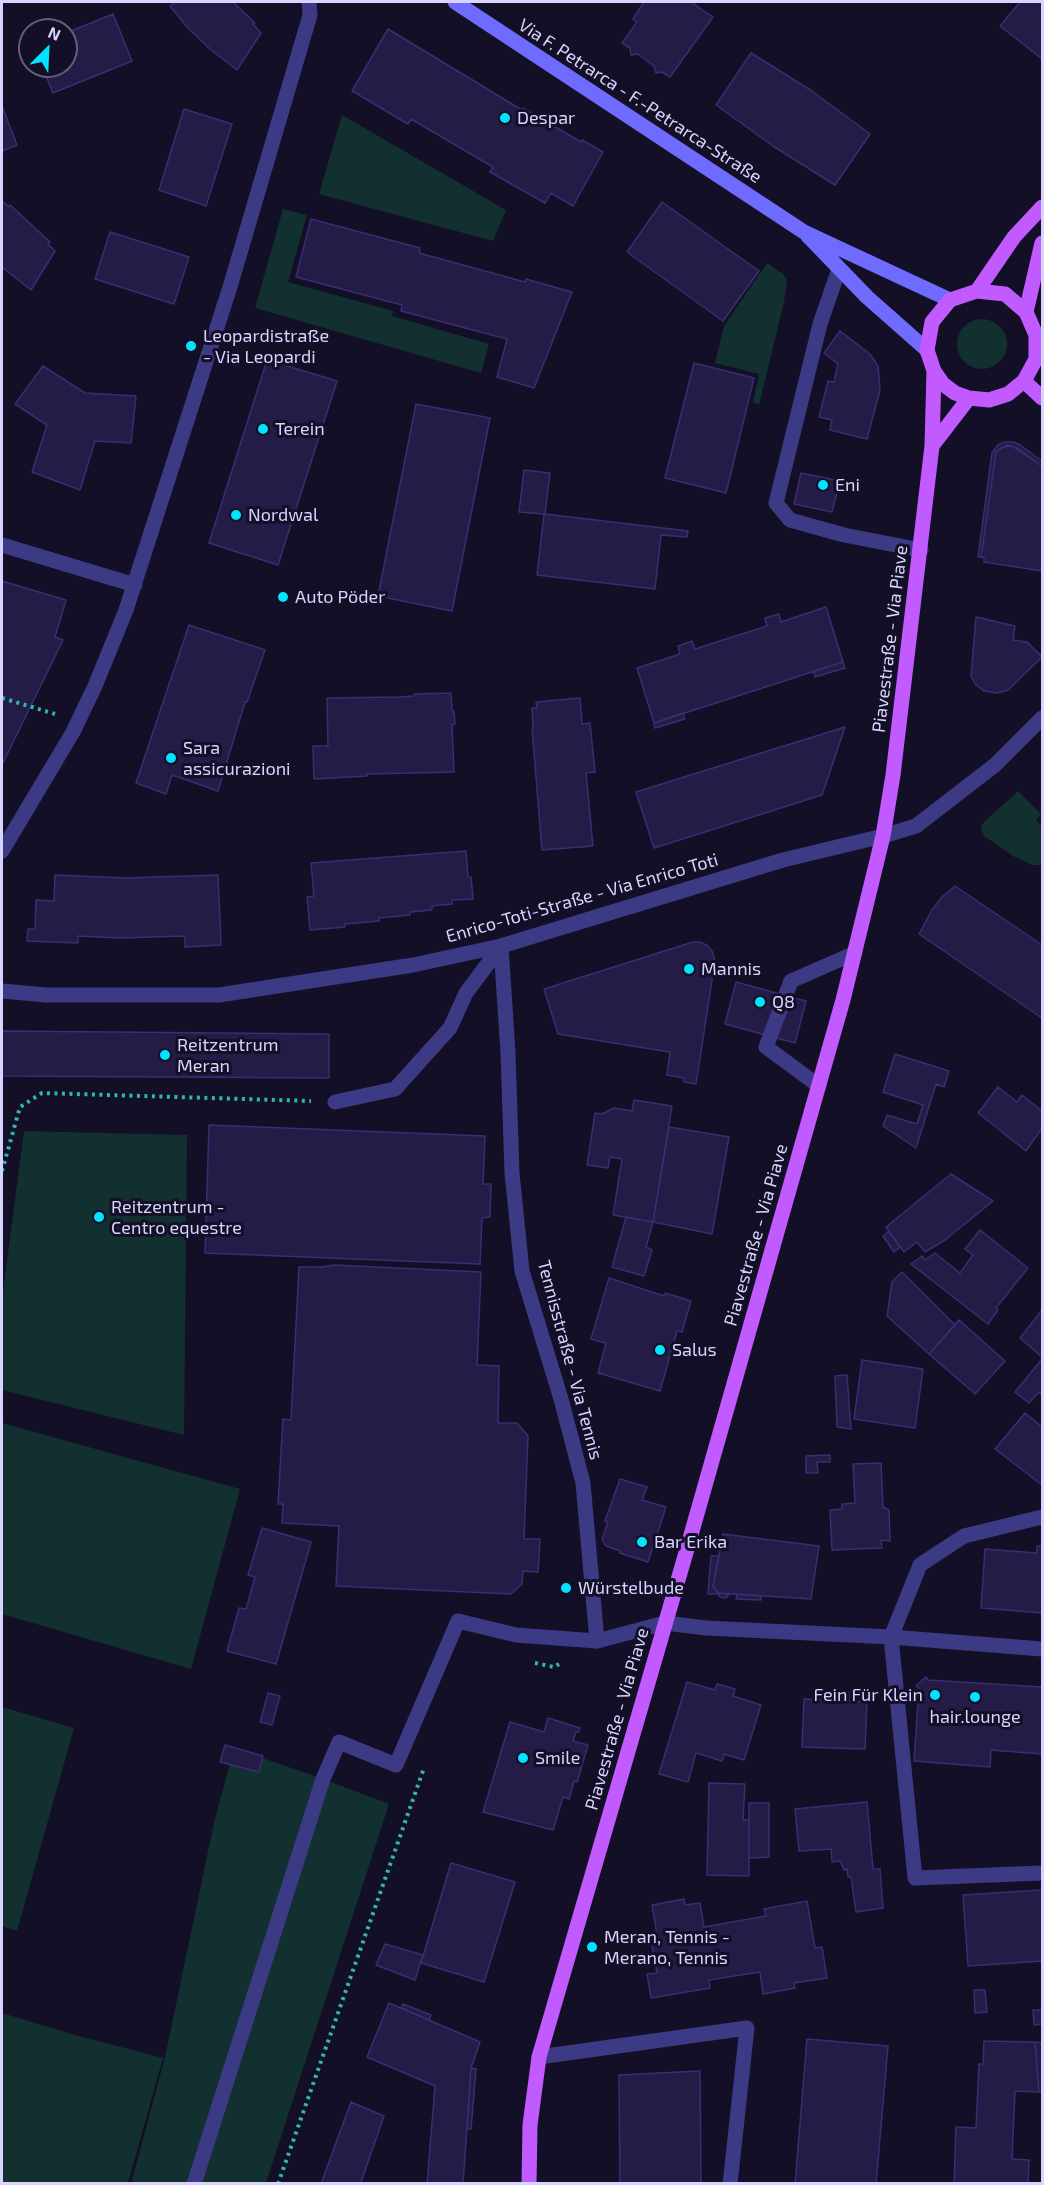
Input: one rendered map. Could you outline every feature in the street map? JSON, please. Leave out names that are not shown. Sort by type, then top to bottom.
[{"type":"main road","points":[[977,291],[1014,237],[1042,207]]},
{"type":"main road","points":[[1026,312],[1042,243]]},
{"type":"main road","points":[[927,350],[932,322],[950,300],[977,291],[1005,294],[1026,312],[1036,335],[1036,359],[1024,381],[1008,394],[989,400],[969,398],[932,446]]},
{"type":"main road","name":"Piavestraße - Via Piave","points":[[927,350],[934,371],[943,384],[955,393],[969,398]]},
{"type":"main road","name":"Piavestraße - Via Piave","points":[[529,2184],[530,2125],[539,2057],[819,1086],[884,836],[921,550],[932,446],[934,371]]},
{"type":"main road","points":[[1024,381],[1042,398]]},
{"type":"street","points":[[2,851],[78,721],[95,686],[135,585],[231,287],[310,15],[309,2]]},
{"type":"street","name":"Via F. Petrarca - F.-Petrarca-Straße","points":[[455,2],[804,232],[886,268],[950,300]]},
{"type":"street","name":"Via F. Petrarca - F.-Petrarca-Straße","points":[[804,232],[839,269],[927,350]]},
{"type":"street","points":[[839,269],[820,324],[776,503],[790,520],[844,535],[921,550]]},
{"type":"street","points":[[2,545],[135,585]]},
{"type":"street","points":[[884,836],[916,826],[995,765],[1042,718]]},
{"type":"street","name":"Enrico-Toti-Straße - Via Enrico Toti","points":[[2,991],[46,995],[219,995],[413,965],[501,946],[783,860],[884,836]]},
{"type":"street","points":[[335,1102],[395,1089],[450,1028],[466,993],[501,946]]},
{"type":"street","name":"Tennisstraße - Via Tennis","points":[[501,946],[508,1053],[512,1173],[522,1270],[561,1399],[583,1483],[597,1641]]},
{"type":"street","points":[[819,1086],[766,1047],[791,981],[855,953]]},
{"type":"street","points":[[1042,1517],[964,1536],[920,1565],[891,1636],[915,1878],[1042,1873]]},
{"type":"street","points":[[194,2184],[323,1779],[339,1742],[396,1765],[458,1621],[516,1635],[597,1641],[665,1623],[706,1628],[891,1636],[1042,1649]]},
{"type":"street","points":[[539,2057],[747,2028],[730,2184]]},
{"type":"path","points":[[2,698],[78,721]]},
{"type":"path","points":[[2,1171],[20,1107],[42,1093],[335,1102]]},
{"type":"path","points":[[532,1663],[554,1667],[597,1641]]},
{"type":"path","points":[[278,2184],[427,1761]]},
{"type":"green space","points":[[342,115],[506,210],[493,241],[319,194]]},
{"type":"green space","points":[[283,209],[307,215],[288,282],[393,311],[392,316],[489,344],[481,373],[255,308]]},
{"type":"green space","points":[[767,263],[783,274],[787,280],[784,302],[759,405],[753,402],[759,374],[715,363],[724,326]]},
{"type":"green space","points":[[982,319],[1000,326],[1007,344],[1000,362],[982,369],[964,362],[957,344],[964,326]]},
{"type":"green space","points":[[1018,791],[1041,814],[1036,820],[1042,827],[1042,865],[1032,865],[1013,856],[984,836],[982,832],[981,827],[984,822]]},
{"type":"green space","name":"Reitzentrum - Centro equestre","points":[[24,1131],[187,1135],[184,1435],[2,1390],[2,1299]]},
{"type":"green space","points":[[2,1423],[240,1489],[191,1669],[2,1614]]},
{"type":"green space","points":[[2,1707],[74,1728],[17,1931],[2,1926]]},
{"type":"green space","points":[[234,1748],[389,1804],[266,2183],[131,2184],[165,2057],[214,1823]]},
{"type":"green space","points":[[2,2013],[163,2058],[128,2183],[2,2183]]},
{"type":"building","points":[[175,2],[233,2],[255,23],[253,24],[261,33],[237,70],[187,27],[170,6]]},
{"type":"building","points":[[644,2],[691,2],[713,17],[670,77],[662,72],[656,73],[654,66],[638,54],[631,55],[630,48],[622,43],[637,22],[633,19]]},
{"type":"building","points":[[1020,2],[1042,2],[1042,59],[1000,26]]},
{"type":"building","points":[[113,14],[132,61],[53,93],[47,78],[78,78],[78,28]]},
{"type":"building","points":[[388,29],[522,110],[523,108],[581,142],[582,140],[603,152],[573,206],[551,193],[545,203],[490,172],[493,167],[411,119],[408,124],[352,91]]},
{"type":"building","points":[[751,53],[812,91],[870,134],[835,185],[773,146],[716,105]]},
{"type":"building","points":[[2,106],[17,145],[2,151]]},
{"type":"building","points":[[184,109],[232,124],[206,206],[159,190]]},
{"type":"building","points":[[2,201],[9,207],[10,205],[50,242],[48,244],[55,251],[31,290],[2,267]]},
{"type":"building","points":[[662,202],[759,271],[723,321],[627,252]]},
{"type":"building","points":[[311,219],[420,248],[419,253],[525,282],[526,279],[572,292],[534,388],[497,377],[507,339],[401,311],[402,305],[296,277]]},
{"type":"building","points":[[110,232],[189,257],[174,304],[95,279]]},
{"type":"building","points":[[840,331],[870,354],[878,366],[880,390],[867,439],[830,430],[832,420],[819,417],[828,381],[834,382],[838,364],[824,353]]},
{"type":"building","points":[[267,360],[337,381],[278,565],[209,543]]},
{"type":"building","points":[[694,363],[754,378],[726,493],[665,478]]},
{"type":"building","points":[[43,366],[85,393],[136,396],[131,443],[95,441],[80,490],[32,472],[47,425],[15,404]]},
{"type":"building","points":[[416,404],[490,418],[452,611],[378,596]]},
{"type":"building","points":[[1004,442],[1020,445],[1042,461],[1042,466],[1012,446],[1002,447],[996,452],[981,557],[978,557],[992,453],[998,445]]},
{"type":"building","points":[[1007,445],[1017,448],[1042,466],[1042,571],[984,562],[984,558],[981,557],[996,452]]},
{"type":"building","points":[[524,470],[550,473],[545,514],[688,531],[687,537],[661,535],[655,589],[537,575],[544,514],[519,512]]},
{"type":"building","points":[[801,473],[840,481],[832,512],[794,504]]},
{"type":"building","points":[[2,581],[66,600],[55,637],[63,640],[2,765]]},
{"type":"building","points":[[826,607],[843,662],[654,723],[637,668],[680,654],[678,646],[692,641],[695,649],[767,626],[765,618],[779,614],[781,622]]},
{"type":"building","points":[[976,617],[1015,626],[1013,640],[1027,642],[1042,657],[1008,690],[997,693],[984,691],[976,685],[971,676]]},
{"type":"building","points":[[189,625],[265,650],[247,702],[245,702],[218,791],[172,775],[166,794],[136,783]]},
{"type":"building","points":[[843,662],[845,668],[815,677],[814,671]]},
{"type":"building","points":[[451,693],[455,724],[452,725],[454,772],[367,774],[367,776],[314,779],[313,746],[328,746],[327,698],[400,697],[414,696],[414,694]]},
{"type":"building","points":[[580,698],[582,724],[590,723],[595,772],[586,773],[593,846],[542,850],[532,708],[537,708],[536,702]]},
{"type":"building","points":[[683,713],[685,719],[655,728],[654,723]]},
{"type":"building","points":[[845,727],[822,795],[654,848],[636,792]]},
{"type":"building","points":[[466,851],[473,899],[452,900],[452,904],[432,906],[432,910],[379,918],[379,921],[310,930],[307,897],[314,896],[311,863]]},
{"type":"building","points":[[55,875],[125,878],[218,875],[221,945],[185,947],[185,936],[120,938],[78,936],[78,943],[27,941],[28,929],[35,929],[36,900],[54,901]]},
{"type":"building","points":[[955,886],[1042,945],[1042,1018],[919,934],[932,910]]},
{"type":"building","points":[[693,942],[700,942],[708,946],[715,961],[696,1084],[684,1082],[684,1078],[667,1075],[670,1052],[558,1034],[544,989]]},
{"type":"building","points":[[736,982],[806,1001],[795,1043],[725,1024]]},
{"type":"building","name":"Reitzentrum Meran","points":[[2,1031],[329,1034],[329,1078],[2,1076]]},
{"type":"building","points":[[895,1054],[949,1071],[944,1087],[936,1084],[916,1148],[883,1126],[887,1115],[917,1124],[923,1105],[883,1092]]},
{"type":"building","points":[[998,1087],[1017,1102],[1022,1095],[1042,1111],[1042,1128],[1026,1151],[978,1113]]},
{"type":"building","points":[[634,1100],[672,1106],[653,1222],[613,1215],[622,1159],[610,1157],[608,1168],[587,1165],[595,1113],[602,1114],[614,1108],[632,1111]]},
{"type":"building","points":[[209,1125],[485,1136],[483,1184],[491,1184],[490,1217],[482,1218],[480,1264],[205,1253]]},
{"type":"building","points":[[669,1127],[729,1137],[712,1234],[653,1222]]},
{"type":"building","points":[[951,1174],[993,1201],[945,1240],[925,1252],[917,1242],[904,1252],[886,1227]]},
{"type":"building","points":[[626,1217],[653,1222],[646,1247],[652,1250],[644,1276],[612,1267]]},
{"type":"building","points":[[980,1230],[1028,1268],[996,1308],[998,1310],[988,1324],[911,1264],[922,1256],[925,1260],[935,1253],[960,1273],[973,1255],[965,1249]]},
{"type":"building","points":[[889,1231],[900,1247],[894,1252],[883,1236]]},
{"type":"building","points":[[334,1265],[481,1272],[477,1365],[499,1366],[498,1423],[517,1423],[528,1436],[524,1539],[540,1539],[538,1572],[523,1571],[522,1584],[511,1594],[336,1586],[339,1526],[282,1523],[283,1504],[278,1504],[283,1419],[291,1420],[299,1267]]},
{"type":"building","points":[[902,1272],[955,1325],[929,1354],[887,1316],[892,1282]]},
{"type":"building","points":[[609,1278],[664,1296],[665,1293],[691,1301],[682,1332],[677,1331],[660,1391],[598,1373],[606,1343],[591,1339]]},
{"type":"building","points":[[1042,1310],[1042,1357],[1020,1338]]},
{"type":"building","points":[[959,1320],[1005,1361],[975,1394],[929,1354]]},
{"type":"building","points":[[1042,1359],[1042,1395],[1039,1392],[1029,1403],[1015,1392]]},
{"type":"building","points":[[862,1360],[923,1369],[915,1428],[854,1419]]},
{"type":"building","points":[[847,1375],[851,1429],[837,1427],[835,1376]]},
{"type":"building","points":[[1025,1413],[1042,1427],[1042,1485],[995,1449]]},
{"type":"building","points":[[830,1455],[830,1462],[817,1462],[818,1473],[806,1473],[806,1456]]},
{"type":"building","points":[[881,1463],[883,1507],[889,1510],[890,1541],[881,1540],[882,1548],[832,1550],[830,1510],[842,1509],[842,1504],[855,1503],[853,1464]]},
{"type":"building","points":[[620,1479],[647,1487],[642,1500],[666,1507],[648,1562],[606,1546],[602,1539],[608,1522],[605,1521]]},
{"type":"building","points":[[262,1528],[311,1542],[276,1664],[227,1651],[239,1608],[246,1609],[255,1577],[248,1575]]},
{"type":"building","points":[[723,1534],[819,1546],[811,1599],[718,1593],[713,1586]]},
{"type":"building","points":[[1037,1546],[1042,1546],[1042,1613],[981,1608],[985,1549],[1037,1553]]},
{"type":"building","points":[[711,1556],[719,1556],[713,1586],[718,1593],[729,1594],[726,1598],[718,1594],[708,1594]]},
{"type":"building","points":[[737,1594],[761,1596],[761,1600],[736,1599]]},
{"type":"building","points":[[926,1677],[928,1680],[1042,1687],[1042,1754],[991,1750],[990,1767],[914,1761],[919,1688],[916,1686]]},
{"type":"building","points":[[687,1682],[715,1690],[717,1684],[735,1689],[733,1696],[761,1705],[744,1760],[724,1754],[722,1761],[696,1753],[688,1782],[659,1774]]},
{"type":"building","points":[[826,1691],[849,1692],[849,1701],[867,1702],[865,1749],[802,1747],[804,1699],[826,1700]]},
{"type":"building","points":[[268,1693],[280,1696],[272,1725],[260,1722]]},
{"type":"building","points":[[548,1718],[580,1728],[573,1741],[588,1745],[577,1782],[574,1781],[569,1799],[563,1797],[553,1830],[483,1812],[510,1722],[544,1732]]},
{"type":"building","points":[[225,1745],[263,1756],[259,1772],[220,1762]]},
{"type":"building","points":[[709,1783],[745,1784],[743,1820],[749,1820],[749,1876],[707,1875]]},
{"type":"building","points":[[867,1802],[873,1869],[880,1869],[883,1908],[856,1912],[851,1877],[848,1877],[847,1869],[844,1870],[840,1861],[832,1862],[831,1849],[799,1851],[795,1809]]},
{"type":"building","points":[[749,1803],[769,1803],[769,1857],[749,1858]]},
{"type":"building","points":[[451,1863],[515,1882],[484,1982],[421,1963]]},
{"type":"building","points":[[1042,1890],[1042,1961],[968,1966],[963,1895]]},
{"type":"building","points":[[684,1899],[685,1905],[700,1903],[704,1927],[766,1916],[764,1909],[807,1901],[815,1948],[822,1947],[827,1978],[794,1983],[795,1988],[763,1994],[760,1972],[709,1980],[710,1988],[651,1998],[647,1974],[657,1973],[650,1935],[657,1934],[652,1905]]},
{"type":"building","points":[[385,1944],[423,1955],[415,1980],[376,1965]]},
{"type":"building","points":[[974,1990],[985,1990],[987,2012],[975,2013]]},
{"type":"building","points":[[389,2003],[480,2042],[471,2068],[463,2184],[427,2184],[435,2086],[367,2057]]},
{"type":"building","points":[[403,2004],[431,2015],[429,2020],[401,2008]]},
{"type":"building","points":[[1033,2010],[1042,2010],[1042,2024],[1034,2025]]},
{"type":"building","points":[[807,2039],[888,2046],[876,2184],[795,2184]]},
{"type":"building","points":[[984,2041],[1035,2042],[1039,2092],[1015,2091],[1012,2159],[1029,2160],[1028,2184],[954,2184],[956,2127],[976,2128],[979,2064],[983,2064]]},
{"type":"building","points":[[1035,2042],[1042,2043],[1042,2092],[1039,2092]]},
{"type":"building","points":[[471,2068],[476,2069],[471,2129],[467,2129]]},
{"type":"building","points":[[700,2071],[701,2184],[620,2184],[619,2075]]},
{"type":"building","points":[[351,2102],[384,2116],[361,2182],[364,2184],[321,2184]]},
{"type":"place","name":"Despar","points":[[505,118]]},
{"type":"place","name":"Leopardistraße - Via Leopardi","points":[[191,346]]},
{"type":"place","name":"Terein","points":[[263,429]]},
{"type":"place","name":"Eni","points":[[823,485]]},
{"type":"place","name":"Nordwal","points":[[236,515]]},
{"type":"place","name":"Auto Pöder","points":[[283,597]]},
{"type":"place","name":"Sara assicurazioni","points":[[171,758]]},
{"type":"place","name":"Mannis","points":[[689,969]]},
{"type":"place","name":"Q8","points":[[760,1002]]},
{"type":"place","name":"Reitzentrum Meran","points":[[165,1055]]},
{"type":"place","name":"Reitzentrum - Centro equestre","points":[[99,1217]]},
{"type":"place","name":"Salus","points":[[660,1350]]},
{"type":"place","name":"Bar Erika","points":[[642,1542]]},
{"type":"place","name":"Würstelbude","points":[[566,1588]]},
{"type":"place","name":"Fein Für Klein","points":[[935,1695]]},
{"type":"place","name":"hair.lounge","points":[[975,1697]]},
{"type":"place","name":"Smile","points":[[523,1758]]},
{"type":"place","name":"Meran, Tennis - Merano, Tennis","points":[[592,1947]]}]
